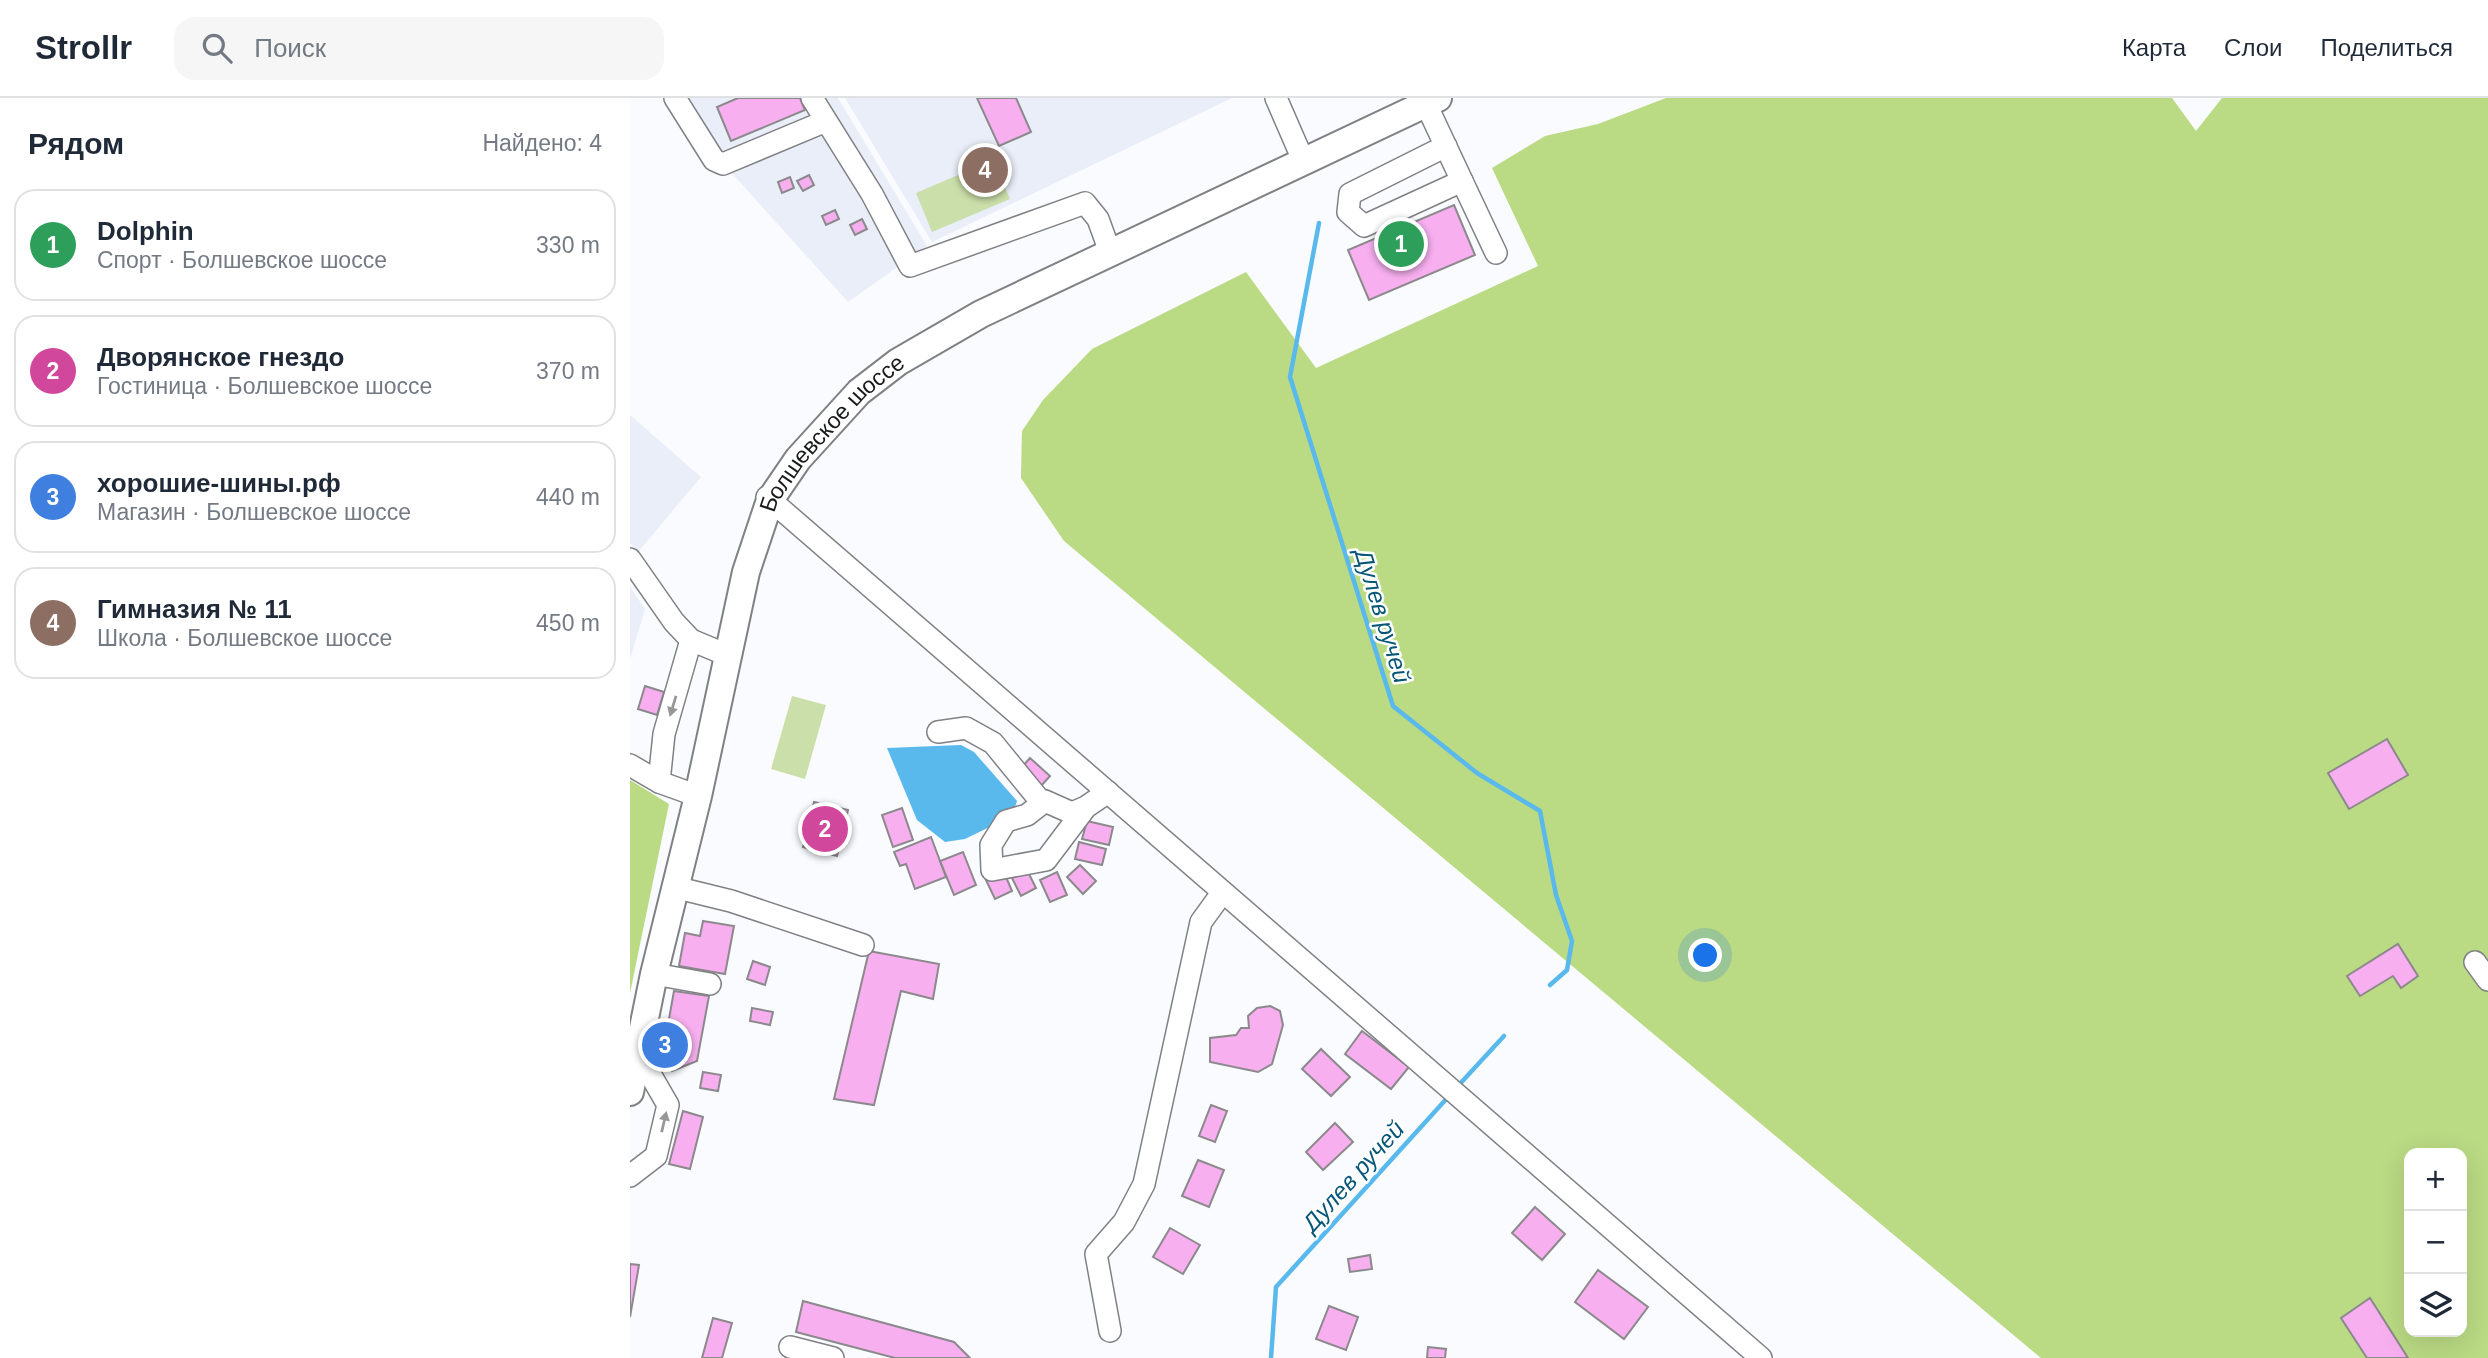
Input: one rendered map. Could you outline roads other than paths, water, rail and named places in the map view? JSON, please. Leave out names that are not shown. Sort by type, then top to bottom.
[{"type":"main road","name":"Болшевское шоссе","points":[[630,1093],[654,974],[698,796],[746,572],[769,498],[798,459],[859,392],[898,362],[981,314],[1432,101]]},
{"type":"street","points":[[675,98],[714,160],[723,164],[827,121]]},
{"type":"street","points":[[812,98],[872,194],[910,266],[1085,203],[1098,219],[1110,252]]},
{"type":"street","points":[[1276,98],[1303,160]]},
{"type":"street","points":[[1432,101],[1446,146],[1496,253]]},
{"type":"street","points":[[1446,146],[1350,194],[1348,212],[1364,226],[1462,181]]},
{"type":"street","points":[[769,498],[1761,1358]]},
{"type":"street","points":[[630,559],[691,640],[727,655]]},
{"type":"street","points":[[655,780],[664,734],[691,640]]},
{"type":"street","points":[[938,732],[966,728],[993,743],[1042,803]]},
{"type":"street","points":[[630,765],[655,780],[698,796]]},
{"type":"street","points":[[630,786],[655,780]]},
{"type":"street","points":[[1086,807],[1046,860],[992,870],[991,845],[1006,821],[1027,815],[1045,801],[1072,813],[1108,792]]},
{"type":"street","points":[[674,887],[731,901],[863,944]]},
{"type":"street","points":[[1110,1331],[1096,1254],[1124,1222],[1144,1184],[1201,922],[1222,893]]},
{"type":"street","points":[[2475,962],[2488,980]]},
{"type":"street","points":[[654,974],[710,984]]},
{"type":"street","points":[[630,1176],[656,1156],[668,1105],[638,1053]]},
{"type":"street","points":[[790,1347],[833,1358]]},
{"type":"water","points":[[961,745],[974,752],[1017,801],[1012,816],[965,839],[945,842],[917,820],[887,748]]},
{"type":"waterway","name":"Дулев ручей","points":[[1319,223],[1290,377],[1393,706],[1477,773],[1540,811],[1556,895],[1572,941],[1567,970],[1550,985]]},
{"type":"waterway","name":"Дулев ручей","points":[[1457,1087],[1504,1036]]},
{"type":"waterway","name":"Дулев ручей","points":[[1271,1358],[1276,1287],[1449,1096]]},
{"type":"place","name":"Гимназия № 11","points":[[985,170]]},
{"type":"place","name":"Dolphin","points":[[1401,244]]},
{"type":"place","name":"Дворянское гнездо","points":[[825,829]]},
{"type":"place","name":"хорошие-шины.рф","points":[[665,1045]]}]
